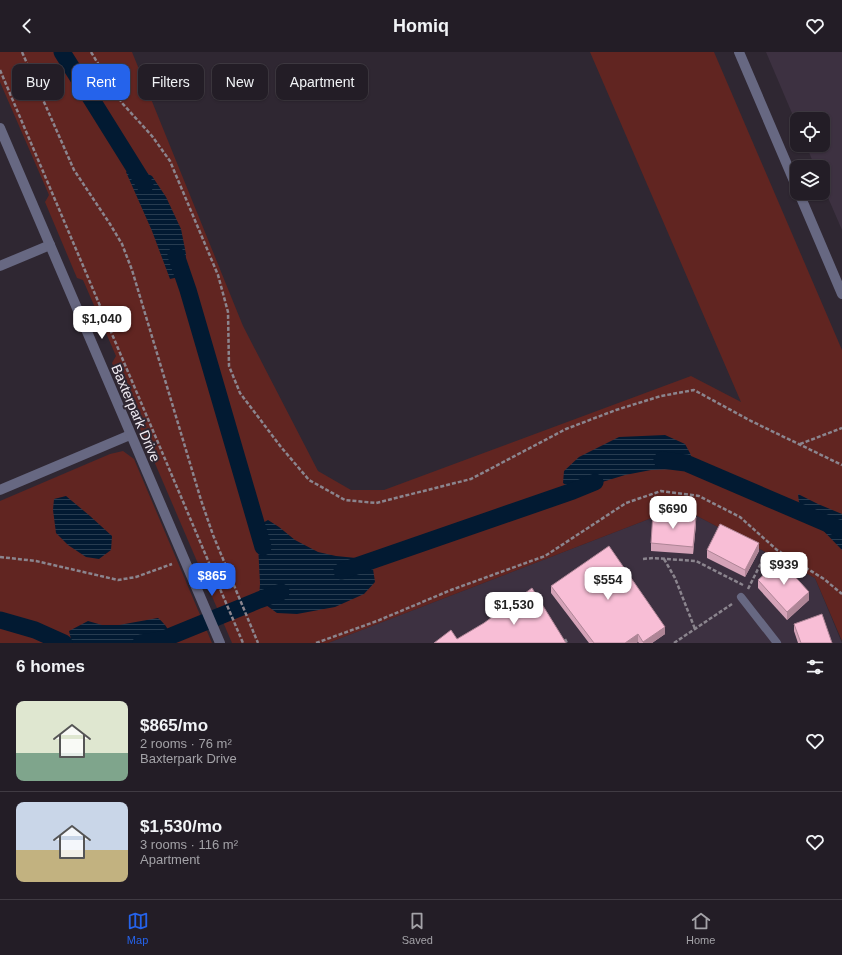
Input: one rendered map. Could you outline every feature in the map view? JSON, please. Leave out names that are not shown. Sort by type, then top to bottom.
[{"type":"street","points":[[739,52],[790,172]]},
{"type":"street","name":"Baxterpark Drive","points":[[0,128],[220,643]]},
{"type":"street","points":[[802,200],[842,294]]},
{"type":"street","points":[[0,266],[50,245]]},
{"type":"street","points":[[0,490],[130,435]]},
{"type":"lane","points":[[741,597],[777,643]]},
{"type":"path","points":[[22,52],[74,170],[122,244],[132,270],[201,500],[213,535],[258,643]]},
{"type":"path","points":[[91,52],[122,103],[152,136],[170,161],[218,275],[228,312],[229,366],[240,393],[281,447],[309,480],[345,500],[376,503],[471,479],[566,429],[616,410],[661,396],[694,390],[751,421],[842,465]]},
{"type":"path","points":[[0,70],[243,643]]},
{"type":"path","points":[[800,445],[842,428]]},
{"type":"path","points":[[316,643],[377,622],[451,590],[545,556],[626,503],[661,491],[699,496],[740,517],[777,550],[824,579],[842,594]]},
{"type":"path","points":[[674,643],[745,594],[766,553]]},
{"type":"path","points":[[0,557],[36,562],[118,580],[136,577],[184,560]]},
{"type":"path","points":[[643,559],[653,558],[696,561],[748,588]]},
{"type":"path","points":[[664,559],[675,578],[695,629]]},
{"type":"path","points":[[564,639],[567,643]]},
{"type":"shaded area","points":[[0,52],[132,52],[138,67],[138,100],[151,100],[243,326],[318,471],[351,490],[384,490],[691,376],[741,402],[590,52],[714,52],[842,350],[842,641],[815,578],[680,507],[328,643],[232,643],[112,363],[116,356],[83,280],[77,278],[45,202],[49,195],[0,82]]},
{"type":"shaded area","points":[[766,52],[842,52],[842,230],[829,200],[830,160],[812,160],[809,152],[830,152],[830,112],[791,112]]},
{"type":"shaded area","points":[[123,451],[134,459],[212,643],[0,643],[0,501],[110,454]]},
{"type":"shaded area","points":[[680,507],[815,578],[842,643],[328,643]]},
{"type":"water","points":[[133,166],[152,176],[166,197],[181,229],[186,254],[183,276],[170,279],[152,231],[126,172]]},
{"type":"water","points":[[665,435],[685,444],[691,455],[686,463],[677,469],[651,470],[625,475],[573,491],[563,483],[564,471],[579,457],[619,437]]},
{"type":"water","points":[[798,494],[842,514],[842,550],[809,516],[799,502]]},
{"type":"water","points":[[66,496],[112,536],[111,550],[99,559],[86,557],[68,545],[56,533],[53,510],[54,499]]},
{"type":"water","points":[[268,520],[295,540],[318,552],[356,558],[373,569],[375,582],[364,594],[335,607],[297,614],[277,613],[259,600],[260,583],[257,526]]},
{"type":"water","points":[[158,618],[168,629],[171,643],[72,643],[69,631],[88,621],[102,625],[119,625]]},
{"type":"building","points":[[653,513],[696,517],[693,547],[651,543]]},
{"type":"building","points":[[720,524],[759,543],[745,570],[707,550]]},
{"type":"building","points":[[609,546],[665,627],[643,642],[638,634],[625,643],[594,643],[551,586]]},
{"type":"building","points":[[780,560],[809,592],[787,612],[758,580]]},
{"type":"building","points":[[532,588],[566,643],[434,643],[451,630],[457,639],[484,623]]},
{"type":"building","points":[[822,614],[832,643],[801,643],[794,624]]},
{"type":"waterway","points":[[62,52],[145,185]]},
{"type":"waterway","points":[[176,255],[188,290],[263,547]]},
{"type":"waterway","points":[[662,460],[686,463],[842,530]]},
{"type":"waterway","points":[[342,571],[595,482]]},
{"type":"waterway","points":[[141,643],[161,640],[281,592]]},
{"type":"waterway","points":[[0,620],[35,630],[64,643]]}]
